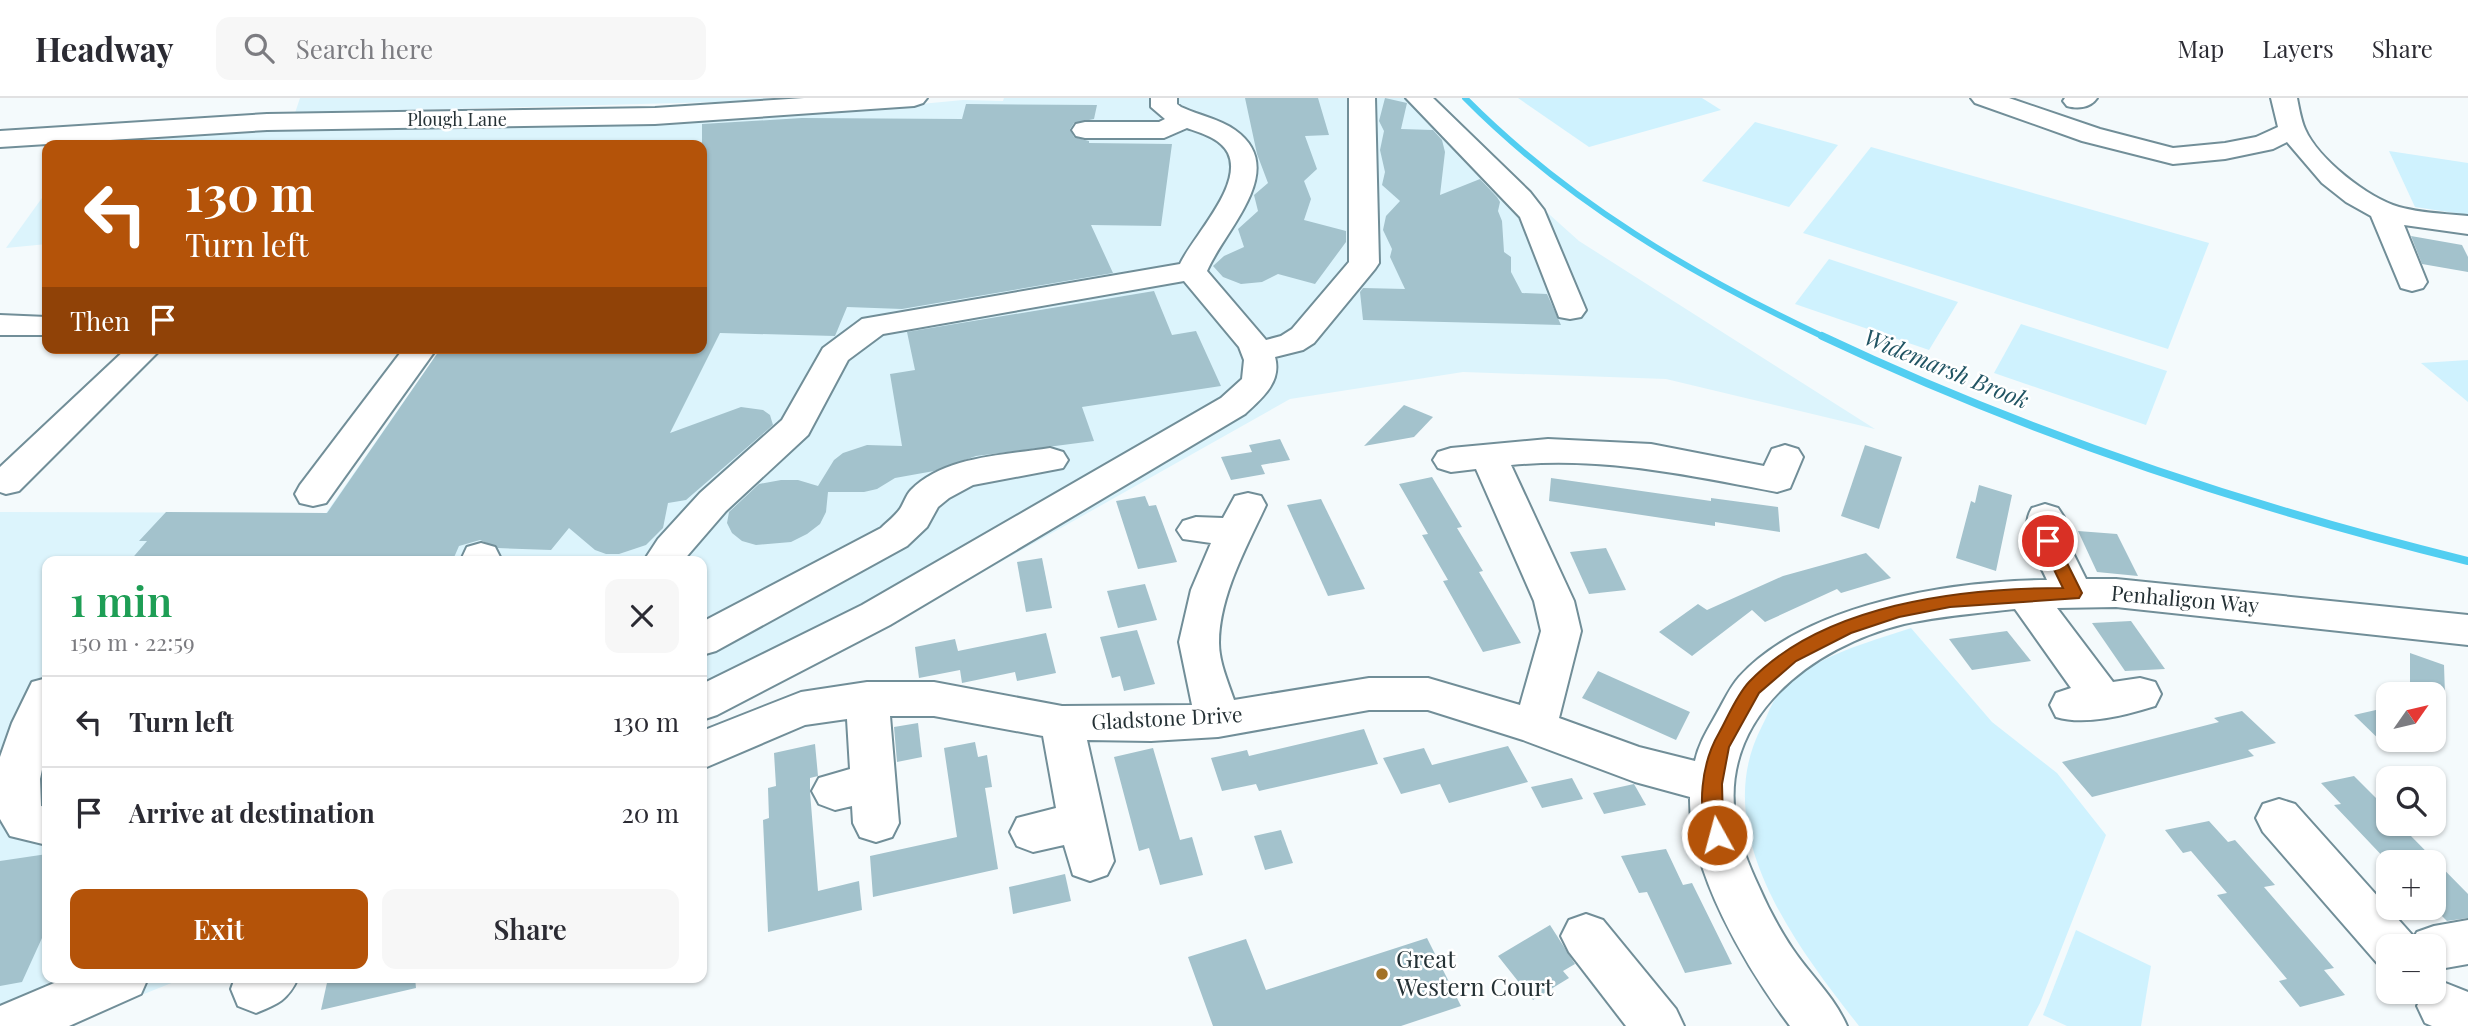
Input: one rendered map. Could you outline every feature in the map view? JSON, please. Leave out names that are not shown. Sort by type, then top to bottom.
[{"type":"street","points":[[281,122],[311,101],[345,98]]},
{"type":"street","name":"Plough Lane","points":[[0,139],[206,125],[446,120],[510,109],[914,98]]},
{"type":"street","points":[[1256,352],[1292,343],[1303,335],[1364,263],[1362,98]]},
{"type":"street","points":[[1419,98],[1520,198],[1534,216],[1570,310]]},
{"type":"street","points":[[2044,98],[2062,104],[2079,99]]},
{"type":"street","points":[[2284,98],[2292,130],[2307,155],[2341,186],[2384,212],[2468,225]]},
{"type":"street","points":[[1997,101],[2164,162],[2264,143],[2292,130]]},
{"type":"street","points":[[707,700],[876,615],[1233,405],[1254,387],[1261,372],[1252,342],[1197,281],[1192,271],[1194,261],[1236,197],[1244,169],[1240,150],[1228,136],[1174,108],[1164,130],[1085,130]]},
{"type":"street","points":[[427,140],[446,120]]},
{"type":"street","points":[[192,140],[206,125]]},
{"type":"street","points":[[2384,212],[2412,282]]},
{"type":"street","points":[[666,556],[713,502],[796,427],[835,355],[873,326],[1192,271]]},
{"type":"street","points":[[0,325],[42,326]]},
{"type":"street","points":[[6,482],[140,354]]},
{"type":"street","points":[[313,494],[417,354]]},
{"type":"street","points":[[1535,727],[1561,631],[1553,601],[1470,459],[1548,450],[1651,456],[1777,480],[1785,457]]},
{"type":"street","points":[[707,637],[894,537],[914,518],[923,500],[936,489],[979,471],[1049,460]]},
{"type":"street","points":[[2045,517],[2048,541],[2073,593]]},
{"type":"street","points":[[1218,720],[1199,644],[1226,522]]},
{"type":"street","name":"Penhaligon Way","points":[[1821,1026],[1774,964],[1737,893],[1713,822],[1713,784],[1720,747],[1753,689],[1790,656],[1845,629],[1898,611],[1950,601],[2025,594],[2116,593],[2468,630]]},
{"type":"street","points":[[2025,594],[2105,700]]},
{"type":"street","name":"Gladstone Drive","points":[[707,748],[733,735],[801,709],[867,699],[934,699],[1062,723],[1151,724],[1218,720],[1368,694],[1428,694],[1535,727],[1635,764],[1713,784]]},
{"type":"street","points":[[861,799],[867,699]]},
{"type":"street","points":[[42,704],[18,751],[8,783],[11,808],[26,823],[42,825]]},
{"type":"street","points":[[1033,832],[1086,841],[1062,723]]},
{"type":"street","points":[[2279,818],[2382,934]]},
{"type":"street","points":[[1586,936],[1658,1026]]},
{"type":"street","points":[[2446,946],[2468,942]]},
{"type":"street","points":[[12,1026],[111,983]]},
{"type":"shaded area","points":[[300,98],[872,98],[295,113]]},
{"type":"shaded area","points":[[1004,98],[1429,98],[1491,162],[1579,241],[1875,429],[1666,379],[1463,372],[1290,399],[878,631],[707,717],[707,556],[42,556],[42,983],[172,983],[64,1026],[0,1026],[0,512],[326,513],[437,354],[707,354],[707,140],[84,140],[259,131],[826,113],[963,100],[1003,101]]},
{"type":"shaded area","points":[[1518,98],[1702,98],[1721,110],[1589,147]]},
{"type":"shaded area","points":[[1755,122],[1838,145],[1789,207],[1702,181]]},
{"type":"shaded area","points":[[1871,147],[2209,243],[2168,349],[1803,233]]},
{"type":"shaded area","points":[[2389,151],[2468,163],[2468,215],[2415,207]]},
{"type":"shaded area","points":[[42,198],[42,244],[6,248]]},
{"type":"shaded area","points":[[1829,259],[1958,302],[1929,350],[1795,304]]},
{"type":"shaded area","points":[[2021,324],[2167,371],[2146,425],[1994,373]]},
{"type":"shaded area","points":[[2468,360],[2468,402],[2421,363]]},
{"type":"shaded area","points":[[1911,628],[1992,722],[2057,773],[2106,835],[2040,1003],[2028,1026],[1859,1026],[1810,961],[1787,924],[1767,886],[1752,846],[1745,806],[1748,766],[1762,726],[1779,693],[1796,677],[1826,659]]},
{"type":"shaded area","points":[[2076,930],[2151,966],[2141,1026],[2067,1026],[2043,1015]]},
{"type":"building","points":[[1245,98],[1318,98],[1329,135],[1305,136],[1317,169],[1304,181],[1311,199],[1304,220],[1346,231],[1346,242],[1315,284],[1278,274],[1262,282],[1241,284],[1223,277],[1213,266],[1224,256],[1244,247],[1238,229],[1258,211],[1254,195],[1268,183],[1257,154]]},
{"type":"building","points":[[1385,98],[1407,103],[1401,129],[1433,130],[1442,140],[1445,152],[1440,195],[1480,179],[1497,197],[1500,202],[1498,211],[1502,221],[1504,252],[1511,257],[1511,272],[1522,293],[1547,294],[1561,325],[1363,320],[1360,292],[1363,288],[1405,289],[1390,257],[1392,249],[1383,230],[1386,216],[1400,201],[1382,185],[1385,172],[1380,150],[1384,131],[1379,121]]},
{"type":"building","points":[[966,104],[1097,105],[1094,119],[1074,123],[1070,129],[1074,137],[1089,143],[1172,144],[1161,226],[1091,225],[1113,273],[902,309],[847,307],[835,336],[720,333],[670,433],[741,407],[763,410],[770,415],[773,425],[686,500],[668,503],[663,528],[646,545],[619,554],[606,554],[595,550],[569,528],[551,550],[498,548],[480,540],[459,546],[455,556],[134,556],[147,541],[139,541],[166,512],[327,513],[437,354],[707,354],[707,140],[702,140],[702,124],[802,118],[962,119]]},
{"type":"building","points":[[2411,236],[2462,245],[2468,257],[2468,272],[2422,264]]},
{"type":"building","points":[[1154,291],[1172,335],[1196,331],[1221,386],[1082,407],[1094,441],[976,456],[934,471],[895,478],[877,489],[864,492],[828,492],[826,512],[820,524],[791,542],[756,545],[742,541],[732,533],[727,523],[729,512],[759,484],[798,480],[818,486],[834,460],[843,453],[867,445],[902,446],[890,374],[915,370],[907,332]]},
{"type":"building","points":[[1404,405],[1433,417],[1414,437],[1364,446]]},
{"type":"building","points":[[1280,439],[1290,460],[1261,465],[1265,474],[1231,480],[1221,457],[1252,452],[1249,445]]},
{"type":"building","points":[[1865,445],[1902,457],[1879,529],[1841,516]]},
{"type":"building","points":[[1432,477],[1462,527],[1457,528],[1483,571],[1479,572],[1521,643],[1483,652],[1443,581],[1448,580],[1422,535],[1428,534],[1399,484]]},
{"type":"building","points":[[1551,478],[1711,501],[1711,498],[1778,507],[1780,532],[1715,522],[1715,526],[1549,501]]},
{"type":"building","points":[[1979,485],[2012,495],[1996,571],[1956,558],[1971,501],[1975,503]]},
{"type":"building","points":[[1145,496],[1149,506],[1156,505],[1177,562],[1138,569],[1116,501]]},
{"type":"building","points":[[1321,499],[1365,589],[1328,596],[1287,505]]},
{"type":"building","points":[[2078,531],[2117,534],[2138,576],[2097,572]]},
{"type":"building","points":[[1606,548],[1626,590],[1589,594],[1570,552]]},
{"type":"building","points":[[1866,553],[1891,578],[1841,593],[1837,589],[1765,622],[1752,610],[1692,656],[1659,632],[1698,604],[1707,610],[1783,576]]},
{"type":"building","points":[[1042,558],[1052,608],[1026,612],[1017,562]]},
{"type":"building","points":[[1145,584],[1157,620],[1118,628],[1107,591]]},
{"type":"building","points":[[2131,621],[2165,669],[2125,671],[2092,623]]},
{"type":"building","points":[[1137,630],[1155,684],[1124,691],[1120,676],[1112,678],[1100,637]]},
{"type":"building","points":[[2007,631],[2031,661],[1972,670],[1949,639]]},
{"type":"building","points":[[1046,633],[1056,673],[1017,681],[1015,672],[962,683],[960,670],[919,678],[915,647],[955,639],[958,651]]},
{"type":"building","points":[[2410,653],[2444,665],[2445,682],[2410,682]]},
{"type":"building","points":[[1598,671],[1690,712],[1676,740],[1582,698]]},
{"type":"building","points":[[2376,710],[2376,736],[2354,715]]},
{"type":"building","points":[[2242,711],[2276,743],[2248,750],[2254,756],[2092,797],[2062,762],[2219,722],[2214,718]]},
{"type":"building","points":[[918,723],[922,757],[897,762],[894,727]]},
{"type":"building","points":[[1364,729],[1378,764],[1259,791],[1256,784],[1222,791],[1211,758],[1247,750],[1249,756]]},
{"type":"building","points":[[975,742],[978,757],[987,755],[992,787],[985,788],[998,869],[873,897],[870,856],[957,837],[944,748]]},
{"type":"building","points":[[815,744],[818,776],[810,778],[810,792],[818,891],[859,881],[862,910],[768,932],[763,820],[769,818],[768,788],[776,786],[774,753]]},
{"type":"building","points":[[1508,746],[1528,782],[1449,803],[1440,784],[1401,794],[1383,758],[1424,748],[1432,765]]},
{"type":"building","points":[[1153,748],[1180,840],[1192,837],[1203,875],[1160,885],[1149,848],[1139,851],[1114,757]]},
{"type":"building","points":[[2354,776],[2376,798],[2376,836],[2411,836],[2425,850],[2377,850],[2334,805],[2341,804],[2321,783]]},
{"type":"building","points":[[1572,778],[1583,799],[1542,808],[1531,787]]},
{"type":"building","points":[[1634,784],[1646,805],[1604,814],[1593,793]]},
{"type":"building","points":[[2209,821],[2228,842],[2235,840],[2275,885],[2264,887],[2334,968],[2324,970],[2345,995],[2300,1007],[2279,981],[2287,979],[2217,895],[2227,893],[2191,851],[2183,853],[2165,830]]},
{"type":"building","points":[[1281,830],[1293,863],[1265,870],[1254,836]]},
{"type":"building","points":[[1666,849],[1683,885],[1692,883],[1732,964],[1685,973],[1647,892],[1639,893],[1621,856]]},
{"type":"building","points":[[42,855],[42,938],[22,982],[0,986],[0,861]]},
{"type":"building","points":[[2446,872],[2468,894],[2468,918],[2447,921]]},
{"type":"building","points":[[1065,874],[1071,901],[1013,914],[1009,887]]},
{"type":"building","points":[[1550,925],[1575,964],[1563,971],[1569,978],[1533,1000],[1498,956]]},
{"type":"building","name":"Great Western Court","points":[[1427,938],[1461,1006],[1401,1026],[1213,1026],[1188,957],[1246,939],[1266,990]]},
{"type":"building","points":[[327,983],[416,983],[416,988],[321,1010]]},
{"type":"waterway","name":"Widemarsh Brook","points":[[1465,98],[1546,171],[1635,234],[1728,289],[1826,338]]},
{"type":"waterway","name":"Widemarsh Brook","points":[[1822,336],[1980,405],[2139,465],[2302,517],[2468,561]]},
{"type":"place","name":"Great Western Court","points":[[1382,974]]},
{"type":"route","points":[[1717,835],[1713,822],[1713,784],[1720,747],[1753,689],[1790,656],[1845,629],[1898,611],[1950,601],[2025,594],[2073,593],[2048,541]]}]
